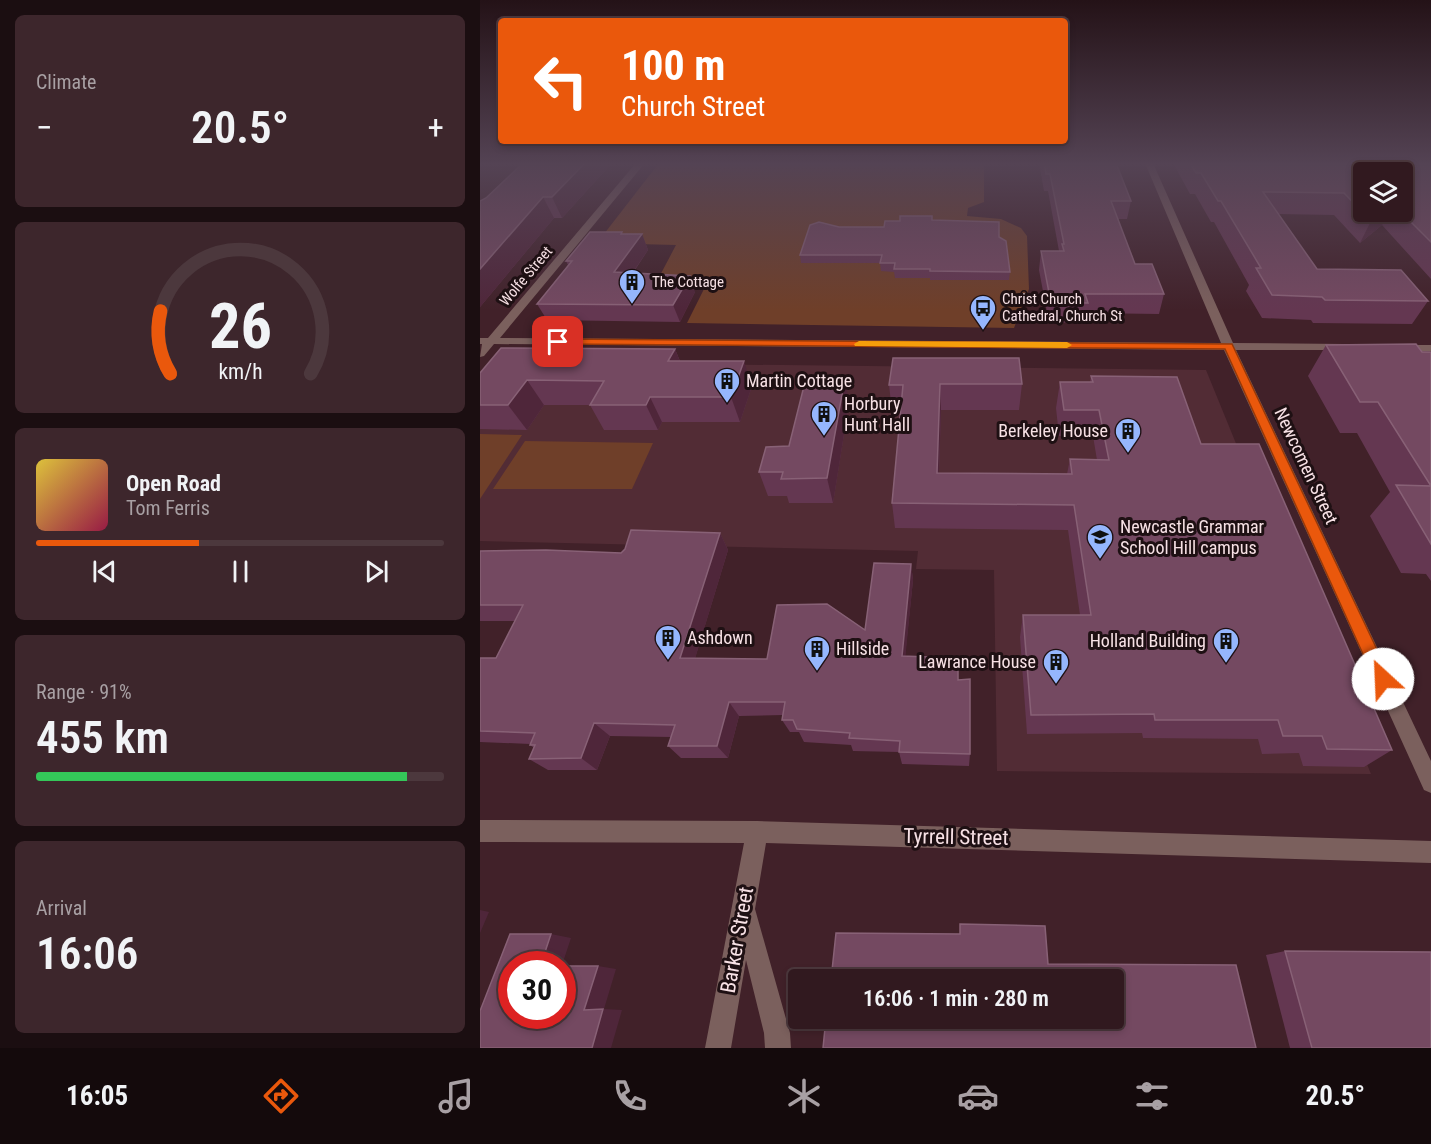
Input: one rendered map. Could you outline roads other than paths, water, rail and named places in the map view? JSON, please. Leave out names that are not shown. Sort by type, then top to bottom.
[{"type":"street","name":"Wolfe Street","points":[[480,354],[485,341],[599,212]]},
{"type":"street","name":"Newcomen Street","points":[[1170,212],[1229,346],[1431,783]]},
{"type":"street","points":[[485,341],[1361,347]]},
{"type":"street","points":[[1384,347],[1431,348]]},
{"type":"street","name":"Tyrrell Street","points":[[480,831],[757,832],[1431,852]]},
{"type":"street","name":"Barker Street","points":[[718,1048],[757,832]]},
{"type":"street","points":[[743,908],[777,1033],[778,1048]]},
{"type":"place","name":"The Cottage","points":[[632,305]]},
{"type":"place","name":"Christ Church Cathedral, Church St","points":[[983,331]]},
{"type":"place","name":"Martin Cottage","points":[[727,404]]},
{"type":"place","name":"Horbury Hunt Hall","points":[[824,437]]},
{"type":"place","name":"Berkeley House","points":[[1128,454]]},
{"type":"place","name":"Newcastle Grammar School Hill campus","points":[[1100,560]]},
{"type":"place","name":"Ashdown","points":[[668,661]]},
{"type":"place","name":"Holland Building","points":[[1226,664]]},
{"type":"place","name":"Hillside","points":[[817,672]]},
{"type":"place","name":"Lawrance House","points":[[1056,685]]}]
